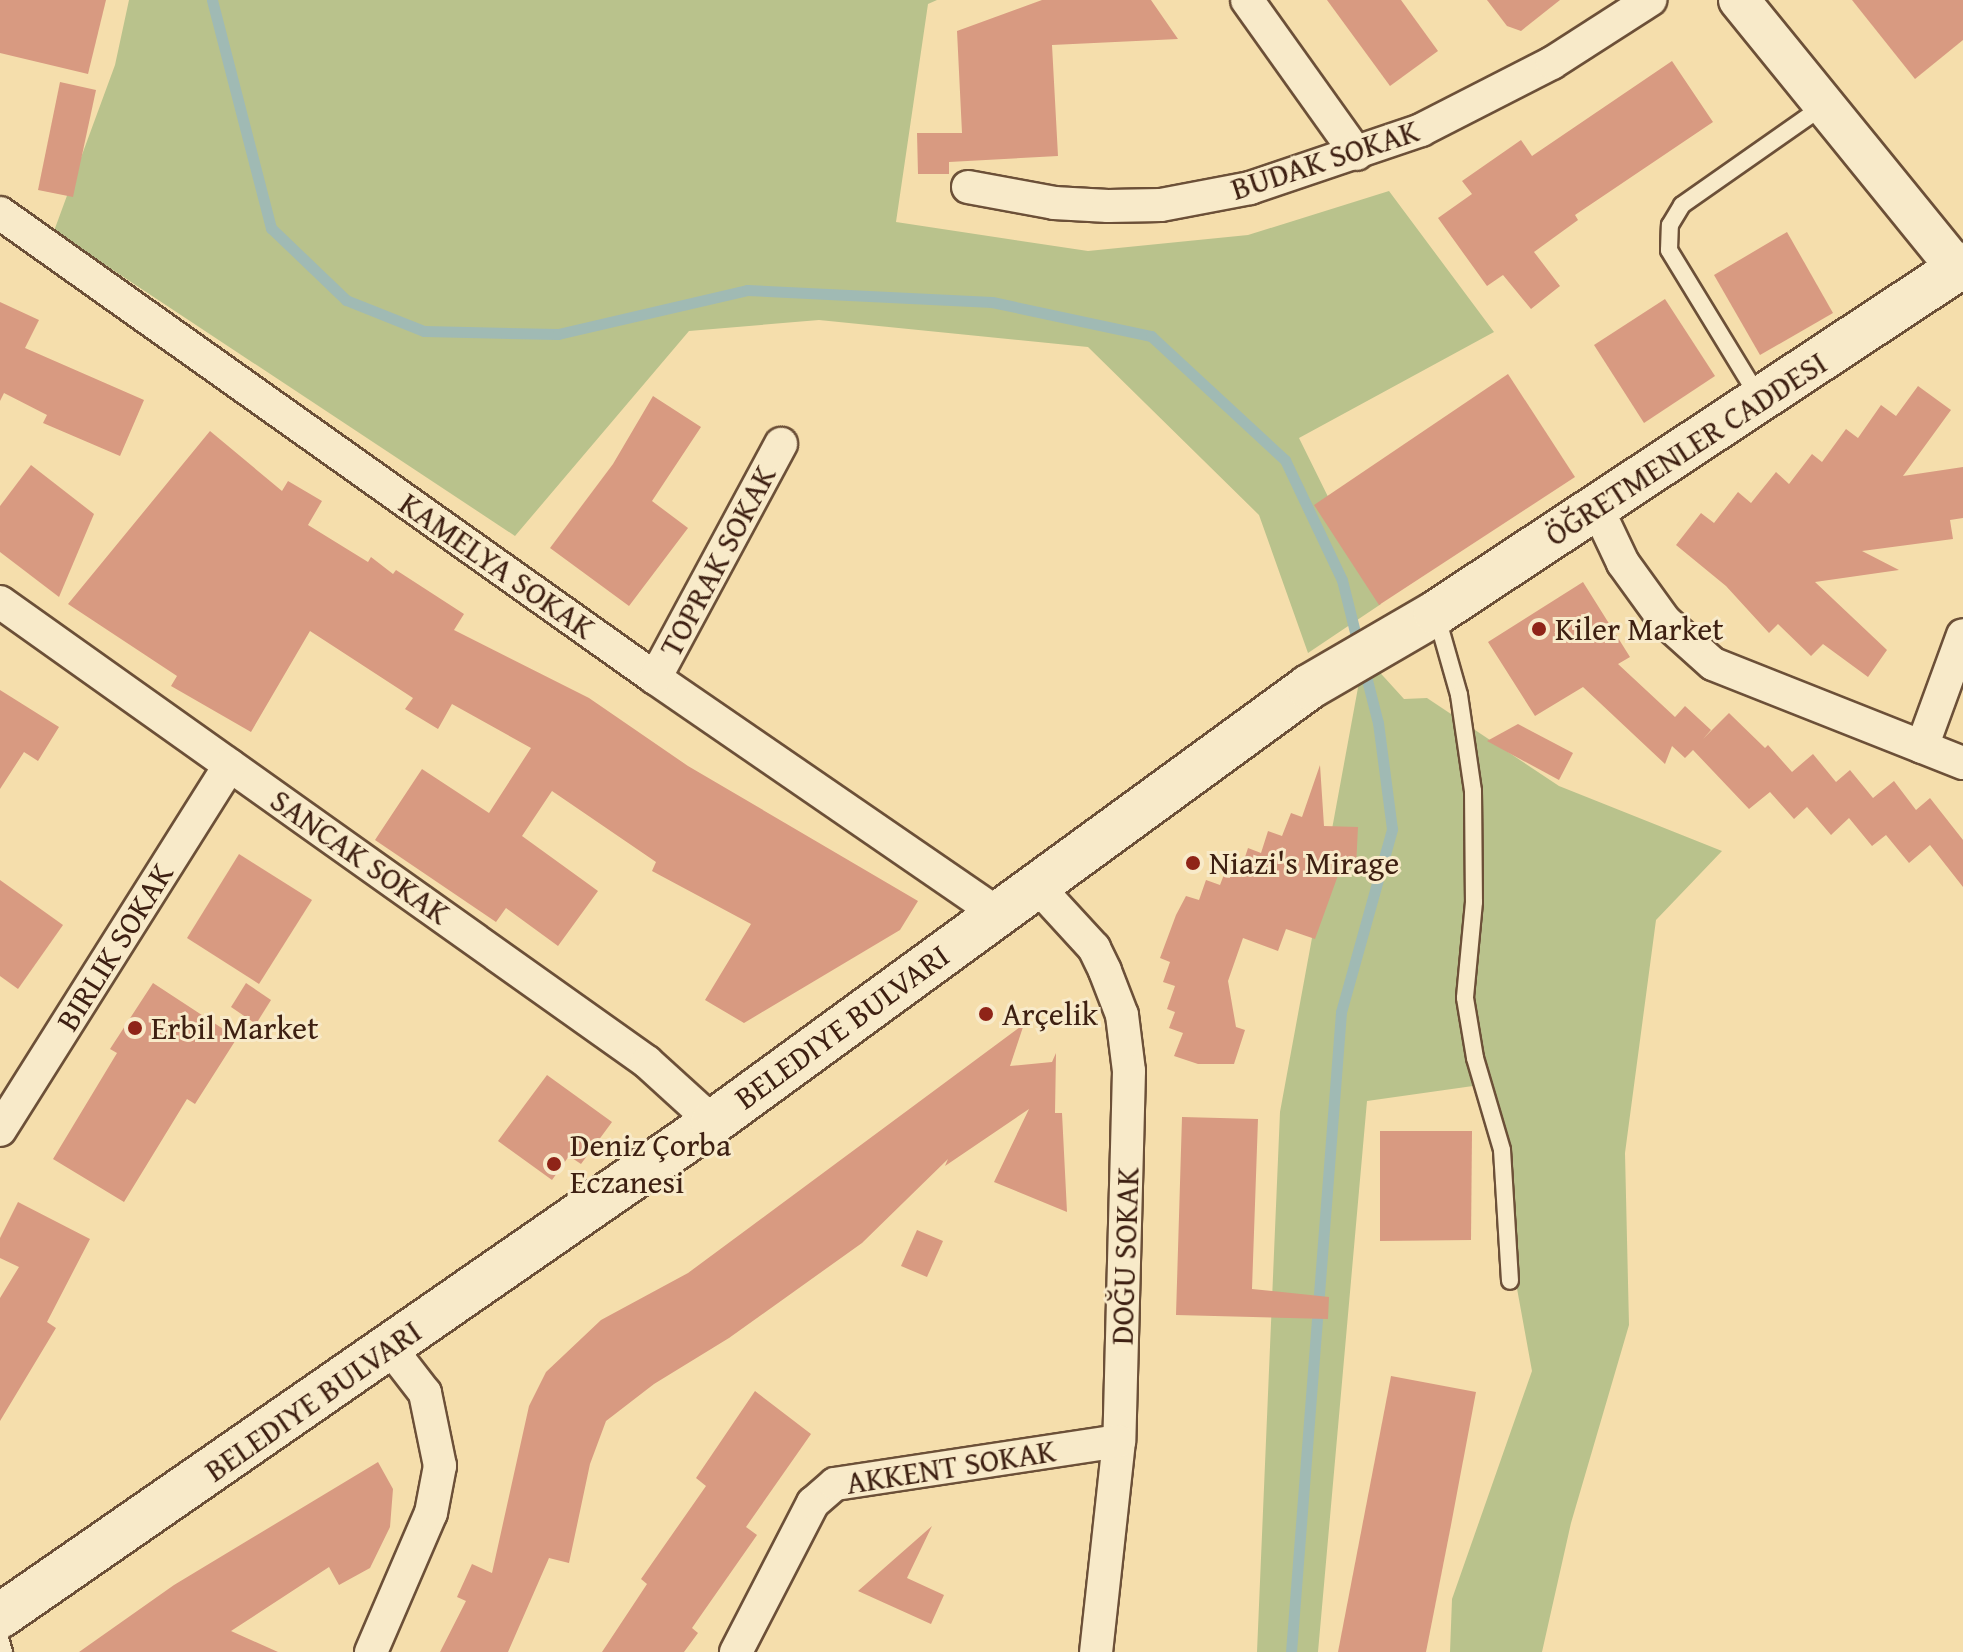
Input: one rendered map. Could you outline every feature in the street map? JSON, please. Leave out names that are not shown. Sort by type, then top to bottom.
[{"type":"main road","name":"ÖĞRETMENLER CADDESI","points":[[0,1616],[391,1349],[713,1122],[1309,687],[1422,621],[1761,401],[1960,267]]},
{"type":"street","points":[[1247,0],[1357,154]]},
{"type":"street","name":"BUDAK SOKAK","points":[[968,187],[1054,203],[1161,205],[1250,188],[1421,130],[1552,63],[1650,0]]},
{"type":"street","points":[[1739,0],[1822,107],[1960,267]]},
{"type":"street","name":"KAMELYA SOKAK","points":[[0,213],[655,678],[999,914]]},
{"type":"street","name":"TOPRAK SOKAK","points":[[655,678],[781,444]]},
{"type":"street","points":[[1596,506],[1623,563],[1693,650],[1731,674],[1963,763]]},
{"type":"street","name":"SANCAK SOKAK","points":[[0,602],[647,1062],[713,1122]]},
{"type":"street","points":[[1922,747],[1963,635]]},
{"type":"street","name":"BIRLIK SOKAK","points":[[0,1130],[230,765]]},
{"type":"street","name":"DOĞU SOKAK","points":[[1038,887],[1094,948],[1122,1015],[1130,1099],[1119,1441],[1096,1652]]},
{"type":"street","points":[[371,1652],[431,1513],[440,1466],[425,1393],[391,1349]]},
{"type":"street","name":"AKKENT SOKAK","points":[[736,1652],[813,1503],[835,1484],[1119,1441]]},
{"type":"lane","points":[[1761,401],[1669,250],[1670,225],[1682,205],[1822,107]]},
{"type":"lane","points":[[1422,621],[1459,695],[1473,791],[1474,902],[1465,998],[1475,1058],[1502,1150],[1510,1281]]},
{"type":"lane","points":[[0,1638],[4,1652]]},
{"type":"green space","points":[[129,0],[937,0],[928,4],[896,222],[1088,251],[1248,235],[1389,191],[1494,332],[1299,438],[1381,604],[1308,653],[1259,515],[1088,347],[819,320],[689,331],[515,536],[54,231],[115,65]]},
{"type":"green space","points":[[1364,655],[1404,699],[1427,698],[1559,786],[1722,851],[1656,920],[1625,1153],[1629,1325],[1571,1523],[1542,1652],[1450,1652],[1452,1599],[1532,1371],[1480,1085],[1367,1101],[1318,1652],[1257,1652],[1280,1112]]},
{"type":"building","points":[[0,0],[106,0],[88,74],[0,53]]},
{"type":"building","points":[[1042,0],[1151,0],[1178,39],[1052,45],[1058,156],[949,162],[949,174],[918,174],[917,133],[962,133],[957,31]]},
{"type":"building","points":[[1327,0],[1401,0],[1438,51],[1390,86]]},
{"type":"building","points":[[1487,0],[1560,0],[1521,31],[1507,26]]},
{"type":"building","points":[[1852,0],[1963,0],[1963,40],[1915,79]]},
{"type":"building","points":[[1672,61],[1713,122],[1575,215],[1578,220],[1534,252],[1560,286],[1531,309],[1503,275],[1487,286],[1438,218],[1472,194],[1462,181],[1521,140],[1532,156]]},
{"type":"building","points":[[60,82],[96,90],[73,197],[38,190]]},
{"type":"building","points":[[1787,232],[1833,313],[1760,355],[1714,275]]},
{"type":"building","points":[[1665,299],[1715,376],[1644,423],[1594,345]]},
{"type":"building","points":[[0,302],[39,320],[25,348],[144,400],[120,456],[43,423],[47,415],[4,393],[0,401]]},
{"type":"building","points":[[1508,374],[1575,477],[1379,605],[1314,505]]},
{"type":"building","points":[[1918,386],[1951,410],[1903,476],[1963,467],[1963,518],[1950,520],[1953,539],[1862,551],[1899,570],[1815,582],[1887,650],[1868,677],[1823,644],[1811,656],[1778,624],[1769,633],[1726,586],[1676,545],[1701,513],[1714,523],[1738,492],[1751,503],[1776,472],[1789,484],[1812,454],[1822,462],[1846,429],[1858,438],[1881,405],[1896,416]]},
{"type":"building","points":[[653,396],[701,427],[652,501],[688,528],[629,606],[550,548],[613,464]]},
{"type":"building","points":[[210,431],[282,491],[288,481],[322,501],[308,525],[368,562],[371,557],[393,574],[396,570],[464,614],[454,630],[589,698],[688,766],[918,901],[900,930],[744,1023],[705,1000],[751,924],[652,871],[656,862],[552,791],[522,836],[598,891],[558,946],[506,908],[496,922],[375,840],[422,769],[489,813],[531,748],[452,704],[438,729],[405,709],[413,698],[310,631],[251,732],[171,686],[177,676],[68,604]]},
{"type":"building","points":[[31,465],[94,514],[59,597],[0,552],[0,506]]},
{"type":"building","points":[[1583,582],[1630,657],[1618,664],[1675,717],[1685,706],[1711,730],[1703,739],[1729,713],[1765,748],[1768,745],[1792,772],[1813,754],[1836,782],[1850,770],[1873,798],[1894,781],[1916,810],[1930,798],[1963,840],[1963,887],[1930,845],[1909,863],[1886,835],[1872,846],[1849,818],[1831,835],[1807,807],[1794,819],[1770,792],[1749,809],[1693,750],[1685,758],[1672,746],[1665,764],[1583,687],[1535,716],[1488,642]]},
{"type":"building","points":[[0,690],[59,727],[38,761],[24,752],[0,789]]},
{"type":"building","points":[[1518,724],[1573,753],[1559,780],[1487,741]]},
{"type":"building","points":[[1320,765],[1324,826],[1358,827],[1356,867],[1341,867],[1315,939],[1286,929],[1278,951],[1243,938],[1228,981],[1236,1027],[1245,1030],[1234,1064],[1198,1064],[1174,1056],[1183,1033],[1169,1028],[1175,1012],[1167,1009],[1175,986],[1163,982],[1170,962],[1160,958],[1176,915],[1186,896],[1199,900],[1206,880],[1220,885],[1228,864],[1241,869],[1248,848],[1261,853],[1268,831],[1282,836],[1291,813],[1302,817]]},
{"type":"building","points":[[239,854],[312,900],[259,984],[187,938]]},
{"type":"building","points":[[0,880],[63,925],[18,989],[0,976]]},
{"type":"building","points":[[153,983],[237,1038],[195,1104],[187,1099],[124,1202],[53,1159],[117,1053],[110,1049]]},
{"type":"building","points":[[246,983],[271,1000],[256,1024],[231,1007]]},
{"type":"building","points":[[1024,1024],[1010,1066],[1052,1062],[1056,1053],[1055,1113],[1062,1113],[1067,1212],[994,1182],[1029,1109],[945,1166],[948,1159],[862,1243],[729,1338],[654,1384],[606,1421],[590,1464],[569,1563],[549,1558],[508,1652],[440,1652],[466,1601],[457,1597],[472,1564],[492,1573],[529,1406],[546,1372],[601,1320],[688,1273]]},
{"type":"building","points":[[547,1075],[612,1122],[581,1164],[569,1156],[552,1180],[498,1141]]},
{"type":"building","points":[[1182,1117],[1258,1119],[1252,1289],[1329,1297],[1328,1319],[1176,1315]]},
{"type":"building","points":[[1380,1131],[1472,1131],[1471,1240],[1380,1241]]},
{"type":"building","points":[[18,1202],[90,1239],[47,1322],[56,1328],[0,1421],[0,1298],[19,1267],[0,1258],[0,1238]]},
{"type":"building","points":[[917,1230],[943,1241],[927,1277],[901,1266]]},
{"type":"building","points":[[1391,1376],[1476,1392],[1451,1525],[1426,1652],[1338,1652]]},
{"type":"building","points":[[755,1391],[811,1434],[746,1527],[757,1535],[692,1628],[698,1633],[684,1652],[602,1652],[647,1584],[641,1579],[706,1486],[696,1478]]},
{"type":"building","points":[[378,1462],[393,1489],[390,1527],[370,1568],[339,1585],[329,1567],[231,1631],[278,1652],[79,1652],[174,1585]]},
{"type":"building","points":[[932,1526],[907,1578],[944,1595],[931,1624],[858,1591]]},
{"type":"waterway","points":[[212,0],[271,228],[346,300],[424,331],[558,334],[747,290],[992,302],[1151,336],[1285,460],[1342,580],[1359,648]]},
{"type":"waterway","points":[[1291,1652],[1341,1012],[1392,829],[1378,723],[1363,664]]},
{"type":"place","name":"Kiler Market","points":[[1539,629]]},
{"type":"place","name":"Niazi's Mirage","points":[[1193,863]]},
{"type":"place","name":"Arçelik","points":[[986,1014]]},
{"type":"place","name":"Erbil Market","points":[[135,1028]]},
{"type":"place","name":"Deniz Çorba Eczanesi","points":[[554,1164]]}]
